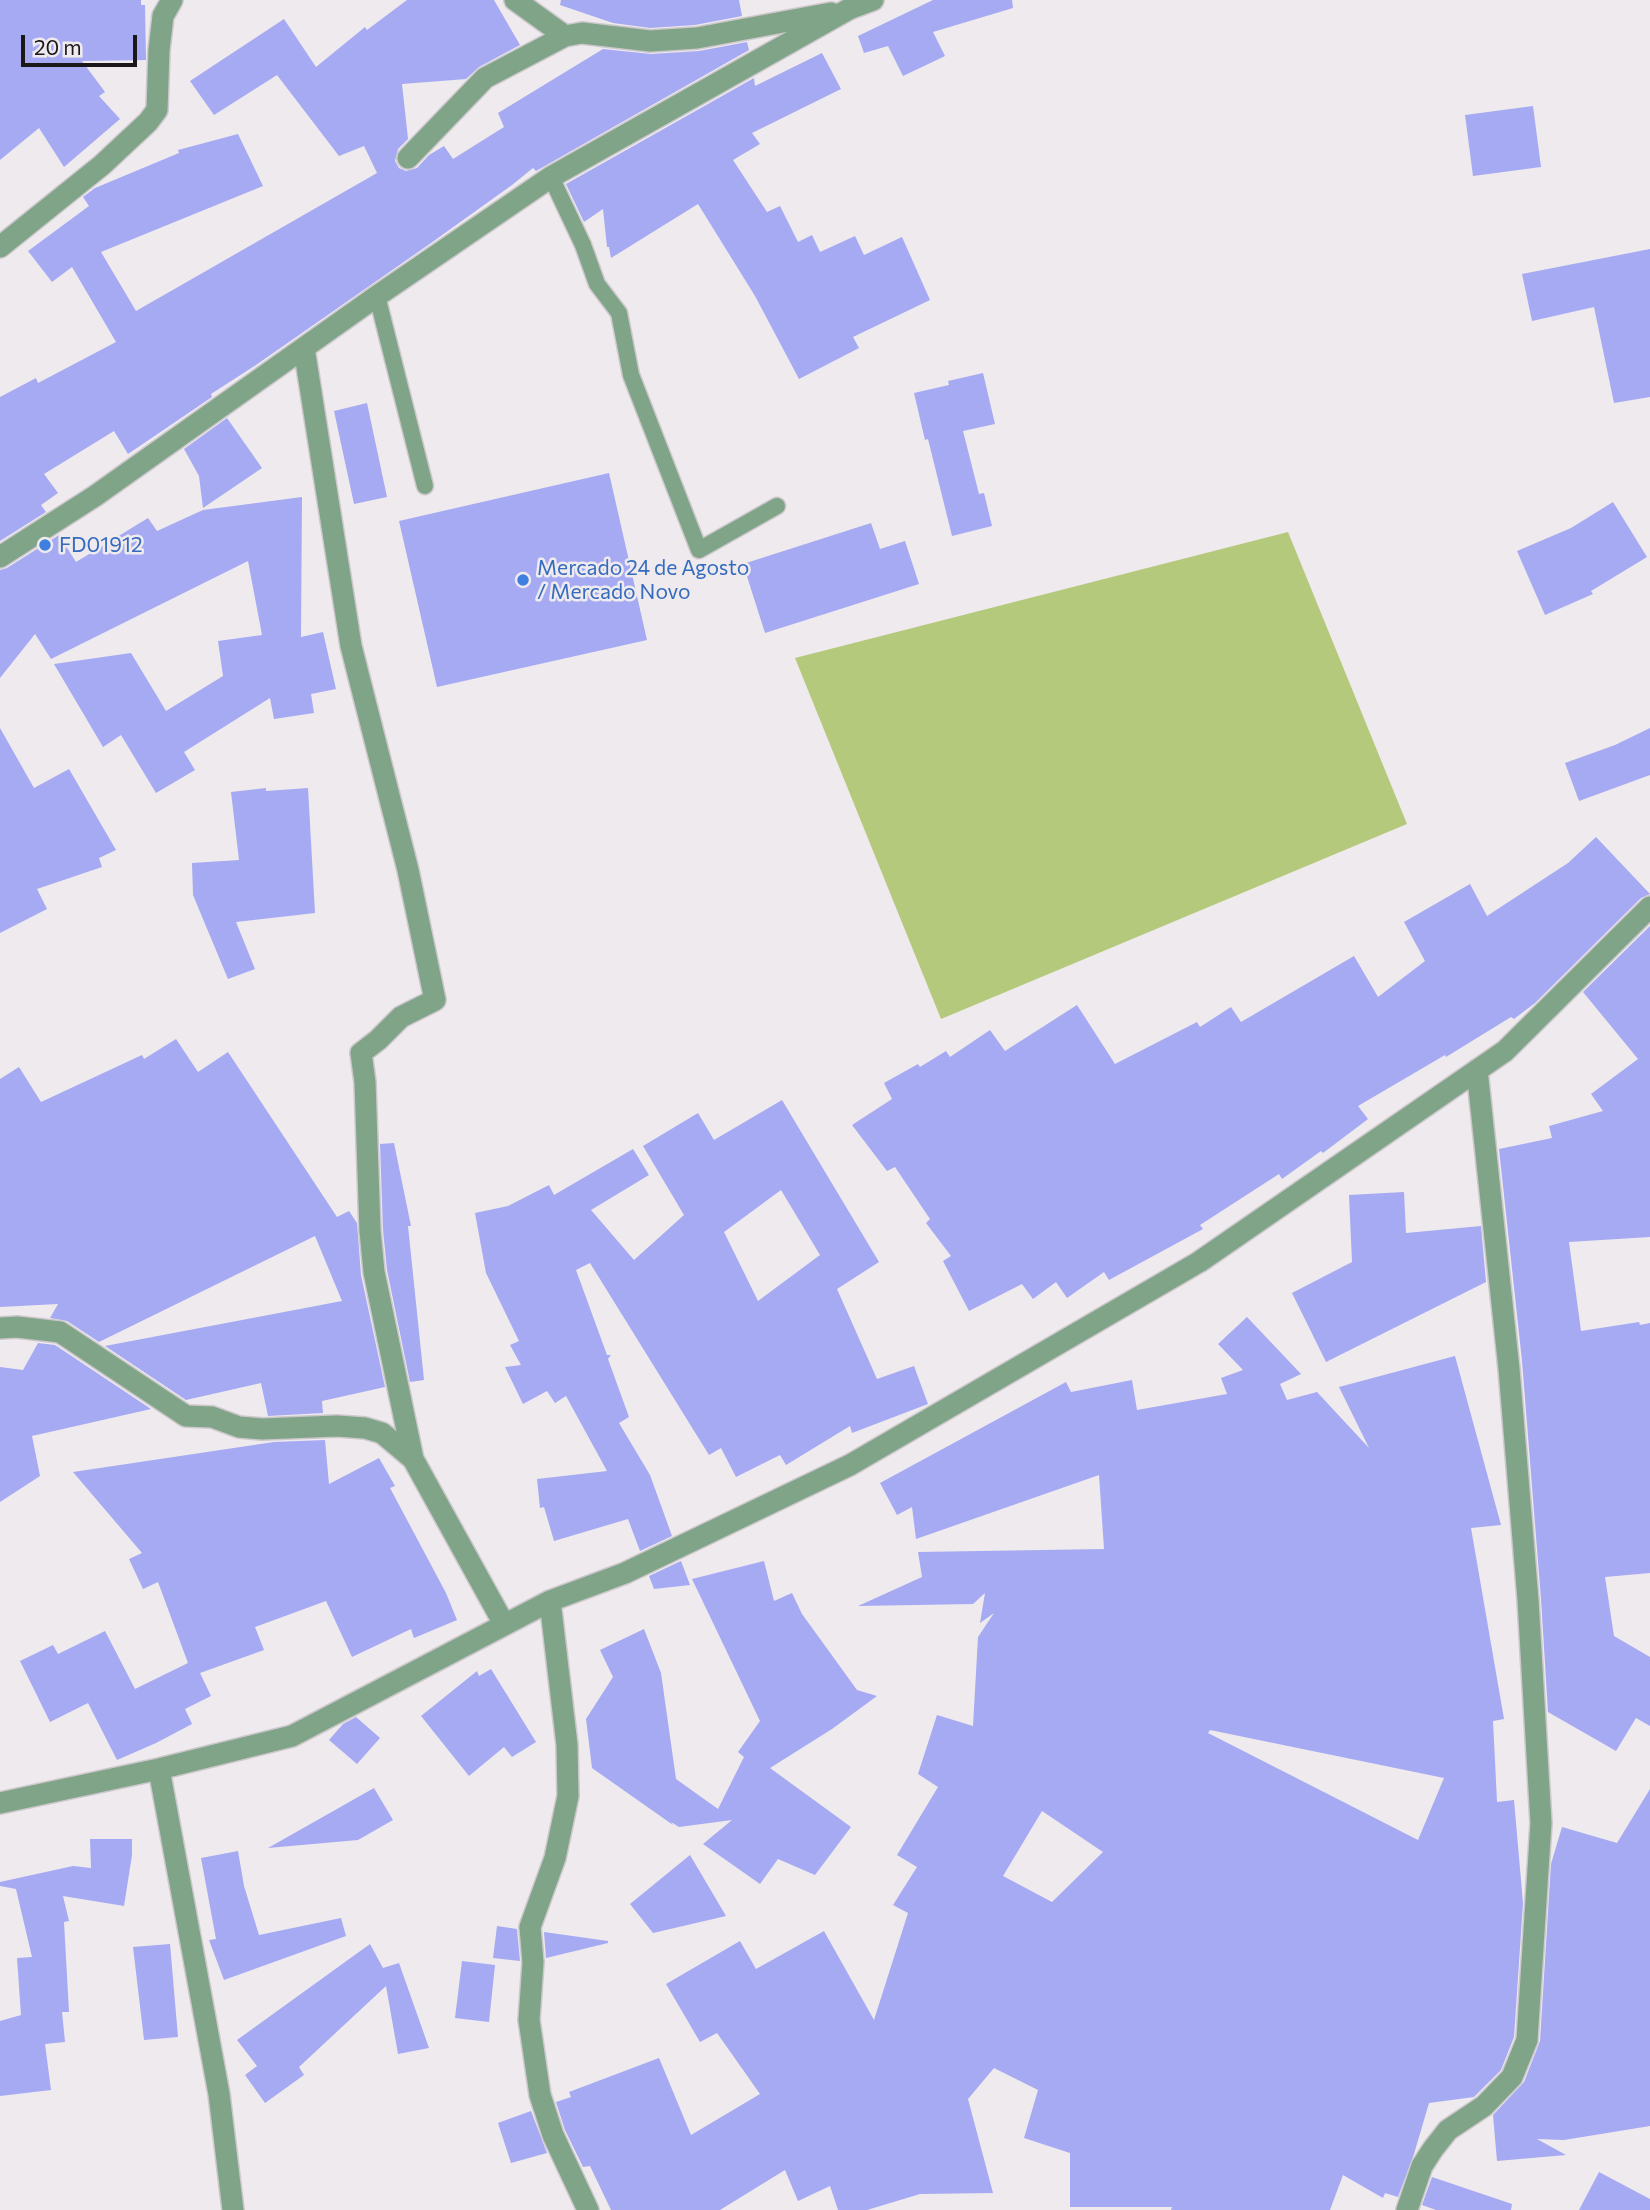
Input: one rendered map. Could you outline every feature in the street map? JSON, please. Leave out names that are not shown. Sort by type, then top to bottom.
[{"type":"street","points":[[0,247],[102,164],[153,116],[157,110],[163,16],[172,0]]},
{"type":"street","points":[[515,0],[565,36]]},
{"type":"street","points":[[0,557],[95,496],[377,296],[551,177],[849,9],[873,0]]},
{"type":"street","points":[[408,158],[485,78],[565,36],[582,33],[650,41],[697,38],[849,9]]},
{"type":"street","points":[[304,348],[351,646],[408,870],[435,1000],[401,1017],[361,1053],[365,1082],[374,1272],[413,1459],[504,1624]]},
{"type":"street","points":[[0,1803],[159,1769],[292,1736],[550,1601],[625,1573],[850,1465],[1199,1262],[1505,1051],[1650,907]]},
{"type":"street","points":[[1407,2210],[1422,2166],[1433,2149],[1448,2130],[1484,2106],[1512,2077],[1527,2040],[1531,1944],[1541,1823],[1528,1600],[1511,1383],[1477,1070]]},
{"type":"street","points":[[0,1328],[17,1326],[60,1332],[186,1416],[212,1417],[239,1427],[261,1429],[337,1426],[365,1428],[382,1433],[413,1459]]},
{"type":"street","points":[[550,1601],[567,1745],[568,1796],[555,1858],[530,1927],[533,1962],[529,2020],[540,2095],[553,2134],[588,2210]]},
{"type":"street","points":[[159,1769],[219,2094],[233,2210]]},
{"type":"lane","points":[[551,177],[583,245],[597,284],[619,313],[631,375],[699,550],[777,506]]},
{"type":"lane","points":[[377,296],[425,486]]},
{"type":"green space","points":[[1288,532],[1407,824],[941,1019],[795,658]]},
{"type":"building","points":[[0,0],[141,0],[141,5],[145,5],[146,60],[82,61],[105,92],[99,96],[120,119],[64,167],[39,128],[0,160]]},
{"type":"building","points":[[407,0],[494,0],[520,45],[479,67],[466,79],[402,84],[408,139],[398,149],[395,161],[399,168],[406,171],[417,168],[429,155],[444,146],[453,159],[504,127],[498,113],[603,49],[651,54],[699,51],[747,42],[749,50],[536,171],[533,168],[431,243],[128,454],[114,431],[44,474],[58,493],[41,505],[46,512],[0,541],[0,397],[36,378],[38,383],[116,342],[72,267],[52,282],[28,251],[89,206],[83,197],[95,188],[179,153],[178,150],[238,134],[263,186],[101,252],[136,311],[377,173],[364,146],[339,156],[277,75],[214,115],[190,81],[284,19],[316,67],[365,27],[367,30]]},
{"type":"building","points":[[561,0],[739,0],[742,16],[695,25],[650,28],[613,23],[560,5]]},
{"type":"building","points":[[933,0],[1012,0],[1013,8],[933,32],[945,56],[903,76],[888,46],[864,53],[858,36]]},
{"type":"building","points":[[822,53],[841,89],[752,133],[760,144],[733,160],[767,212],[780,206],[798,242],[812,235],[820,252],[855,236],[864,255],[902,237],[930,300],[853,337],[859,348],[799,379],[755,296],[698,204],[611,258],[607,247],[603,209],[584,222],[566,184],[754,78],[755,86]]},
{"type":"building","points":[[1533,106],[1541,167],[1473,176],[1465,115]]},
{"type":"building","points":[[1650,249],[1650,397],[1614,403],[1594,307],[1532,321],[1522,274]]},
{"type":"building","points":[[983,373],[995,424],[963,431],[979,494],[984,493],[992,526],[952,536],[914,393]]},
{"type":"building","points":[[367,403],[387,497],[354,504],[334,411]]},
{"type":"building","points":[[227,418],[262,468],[203,508],[199,476],[184,449]]},
{"type":"building","name":"Mercado 24 de Agosto / Mercado Novo","points":[[609,473],[647,640],[437,687],[399,521]]},
{"type":"building","points":[[302,497],[301,637],[323,632],[336,689],[311,694],[314,713],[274,719],[270,698],[184,752],[195,770],[156,793],[121,735],[103,747],[54,664],[131,653],[166,711],[223,676],[218,641],[262,635],[248,561],[51,659],[35,634],[0,678],[0,570],[59,535],[76,562],[148,518],[157,531],[203,510]]},
{"type":"building","points":[[1613,502],[1647,557],[1591,591],[1593,594],[1545,615],[1517,551],[1571,528]]},
{"type":"building","points":[[871,523],[880,549],[905,541],[919,584],[765,633],[743,564]]},
{"type":"building","points":[[0,728],[34,788],[69,769],[116,850],[99,858],[102,867],[37,889],[47,909],[0,933]]},
{"type":"building","points":[[1650,728],[1650,775],[1579,801],[1565,763],[1615,745]]},
{"type":"building","points":[[266,788],[266,791],[308,788],[315,913],[236,922],[255,969],[228,979],[193,895],[192,863],[239,860],[231,792]]},
{"type":"building","points":[[1596,837],[1650,894],[1641,898],[1535,1003],[1514,1019],[1511,1017],[1358,1106],[1368,1119],[1323,1153],[1321,1151],[1282,1179],[1279,1174],[1200,1225],[1203,1229],[1109,1280],[1104,1272],[1067,1298],[1056,1282],[1033,1299],[1022,1284],[969,1311],[943,1261],[951,1256],[926,1223],[930,1219],[895,1167],[887,1171],[852,1125],[892,1099],[884,1083],[918,1064],[920,1067],[946,1051],[950,1057],[990,1030],[1005,1051],[1077,1005],[1115,1064],[1197,1022],[1200,1027],[1231,1007],[1241,1022],[1354,956],[1378,997],[1425,961],[1404,922],[1470,884],[1487,916],[1568,863]]},
{"type":"building","points":[[1650,926],[1650,1237],[1569,1242],[1581,1331],[1639,1322],[1640,1325],[1650,1323],[1650,1573],[1605,1577],[1614,1636],[1650,1657],[1650,1726],[1636,1718],[1616,1751],[1548,1712],[1522,1361],[1499,1149],[1552,1138],[1549,1126],[1603,1111],[1591,1094],[1638,1059],[1583,992]]},
{"type":"building","points":[[176,1039],[198,1072],[228,1052],[337,1217],[349,1211],[357,1223],[361,1275],[385,1387],[322,1401],[323,1413],[268,1416],[261,1383],[186,1400],[105,1346],[342,1301],[315,1236],[99,1342],[67,1321],[50,1318],[58,1304],[0,1307],[0,1079],[19,1067],[41,1102],[142,1055],[144,1059]]},
{"type":"building","points":[[782,1100],[879,1262],[837,1289],[877,1379],[914,1366],[928,1404],[852,1433],[850,1426],[786,1465],[780,1455],[736,1477],[721,1448],[709,1455],[590,1263],[576,1270],[607,1355],[611,1355],[608,1359],[629,1417],[619,1423],[650,1475],[672,1536],[640,1551],[628,1519],[554,1541],[544,1507],[540,1508],[537,1479],[607,1471],[566,1396],[555,1403],[547,1391],[523,1404],[505,1367],[521,1365],[510,1345],[519,1341],[486,1273],[475,1213],[508,1206],[549,1185],[554,1195],[633,1149],[649,1175],[591,1210],[634,1260],[684,1215],[643,1146],[698,1113],[714,1140]],"holes":[[[781,1190],[820,1255],[758,1301],[724,1232]]]},
{"type":"building","points":[[394,1143],[411,1226],[408,1226],[424,1380],[410,1382],[387,1270],[383,1230],[380,1144]]},
{"type":"building","points":[[1404,1192],[1406,1233],[1481,1226],[1486,1282],[1326,1362],[1292,1293],[1352,1262],[1349,1195]]},
{"type":"building","points":[[1247,1317],[1301,1374],[1280,1384],[1287,1400],[1317,1392],[1369,1448],[1339,1387],[1455,1356],[1501,1525],[1471,1528],[1504,1719],[1493,1721],[1497,1802],[1514,1800],[1523,1903],[1514,2037],[1501,2070],[1474,2097],[1429,2103],[1398,2197],[1385,2193],[1383,2198],[1343,2175],[1330,2210],[1070,2207],[1070,2153],[1024,2138],[1038,2090],[994,2068],[968,2099],[993,2193],[920,2194],[867,2210],[838,2210],[830,2186],[798,2201],[785,2170],[720,2210],[611,2210],[590,2166],[583,2167],[565,2130],[556,2102],[571,2097],[569,2092],[659,2058],[691,2135],[760,2094],[717,2033],[700,2042],[666,1984],[740,1941],[756,1969],[824,1931],[874,2020],[908,1913],[893,1905],[917,1867],[897,1855],[938,1787],[918,1774],[937,1715],[973,1726],[978,1637],[994,1613],[980,1623],[985,1593],[973,1604],[858,1606],[922,1577],[918,1552],[1104,1549],[1099,1475],[916,1539],[912,1507],[897,1515],[880,1483],[1066,1382],[1071,1392],[1132,1380],[1137,1410],[1227,1394],[1221,1378],[1243,1370],[1218,1344]],"holes":[[[1210,1730],[1444,1778],[1418,1840],[1208,1733]],[[1042,1811],[1103,1852],[1052,1902],[1003,1876]]]},
{"type":"building","points":[[38,1343],[55,1345],[151,1409],[32,1436],[40,1476],[0,1502],[0,1367],[23,1370]]},
{"type":"building","points":[[325,1440],[329,1484],[379,1458],[395,1486],[390,1488],[446,1593],[457,1620],[414,1638],[411,1629],[352,1657],[326,1601],[255,1627],[264,1650],[200,1673],[211,1696],[185,1709],[192,1724],[117,1760],[88,1703],[50,1722],[20,1661],[53,1645],[58,1654],[105,1631],[135,1689],[188,1663],[158,1582],[143,1589],[129,1559],[142,1553],[73,1472],[274,1442]]},
{"type":"building","points":[[681,1561],[690,1585],[654,1589],[649,1576]]},
{"type":"building","points":[[764,1561],[774,1601],[792,1593],[802,1614],[857,1690],[877,1696],[832,1729],[770,1768],[851,1827],[815,1875],[778,1859],[760,1884],[703,1844],[732,1820],[679,1827],[671,1822],[673,1825],[592,1768],[586,1719],[613,1677],[600,1650],[644,1629],[661,1673],[676,1779],[718,1809],[744,1757],[738,1752],[760,1721],[692,1579]]},
{"type":"building","points":[[491,1669],[536,1742],[512,1757],[504,1747],[469,1776],[421,1716],[477,1671],[479,1676]]},
{"type":"building","points":[[356,1717],[380,1738],[357,1764],[329,1740],[343,1724]]},
{"type":"building","points":[[374,1788],[393,1820],[358,1840],[268,1848]]},
{"type":"building","points":[[1650,1789],[1650,2126],[1564,2140],[1537,2139],[1566,2155],[1497,2161],[1493,2115],[1524,2082],[1540,2041],[1551,1864],[1562,1827],[1617,1843]]},
{"type":"building","points":[[90,1839],[132,1839],[124,1906],[63,1896],[69,1921],[64,1922],[69,2012],[62,2012],[65,2042],[45,2044],[51,2090],[0,2096],[0,2021],[21,2015],[17,1958],[32,1957],[16,1889],[0,1886],[0,1882],[73,1866],[91,1868]]},
{"type":"building","points":[[238,1851],[244,1886],[259,1935],[341,1918],[346,1936],[224,1980],[209,1940],[216,1939],[201,1858]]},
{"type":"building","points":[[690,1855],[726,1916],[653,1933],[630,1904]]},
{"type":"building","points":[[497,1926],[517,1929],[520,1961],[493,1958]]},
{"type":"building","points":[[544,1932],[608,1941],[608,1943],[546,1958]]},
{"type":"building","points":[[170,1944],[178,2037],[144,2040],[133,1947]]},
{"type":"building","points":[[370,1944],[383,1968],[399,1963],[429,2048],[398,2054],[386,1986],[299,2067],[304,2075],[265,2103],[245,2075],[257,2066],[237,2040]]},
{"type":"building","points":[[462,1961],[495,1965],[489,2022],[455,2018]]},
{"type":"building","points":[[531,2111],[547,2153],[511,2163],[498,2123]]},
{"type":"building","points":[[1599,2172],[1650,2199],[1650,2210],[1579,2210]]},
{"type":"building","points":[[1432,2177],[1512,2204],[1511,2210],[1436,2210],[1422,2205]]},
{"type":"place","name":"FD01912","points":[[45,545]]},
{"type":"place","name":"Mercado 24 de Agosto / Mercado Novo","points":[[523,580]]}]
